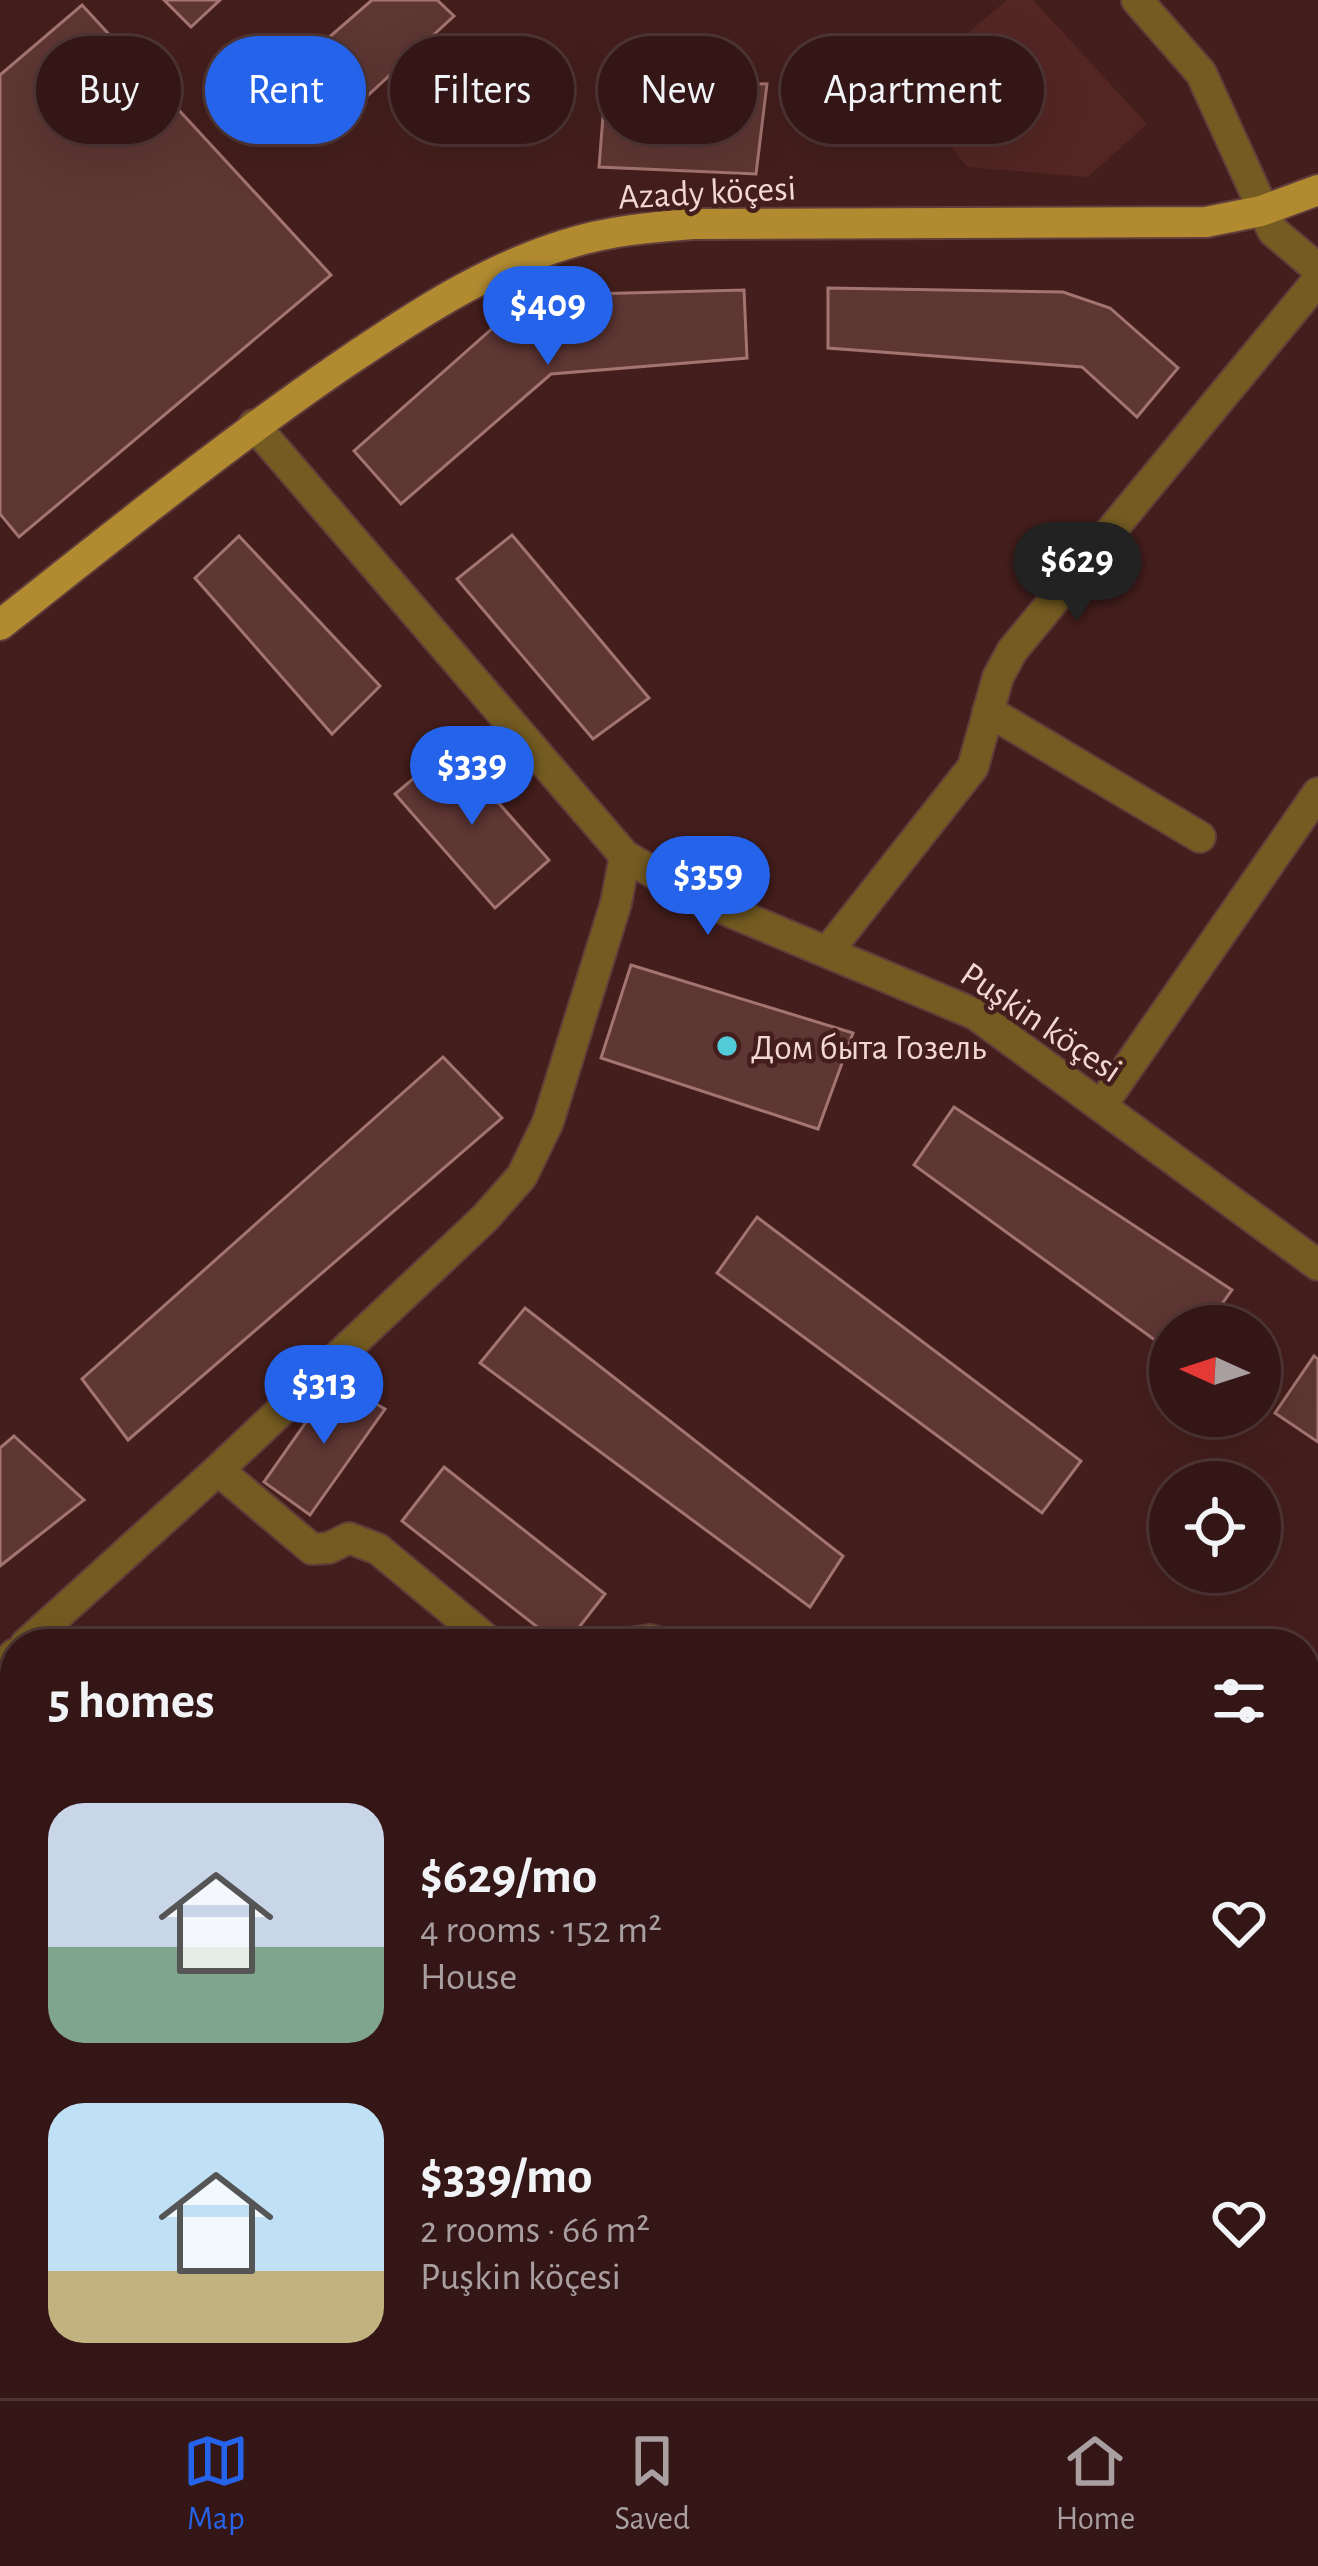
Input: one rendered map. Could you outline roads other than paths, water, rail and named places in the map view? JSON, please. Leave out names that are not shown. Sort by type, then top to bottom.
[{"type":"main road","name":"Azady köçesi","points":[[0,625],[254,425],[443,298],[493,272],[568,244],[693,224],[1206,222],[1262,211],[1318,190]]},
{"type":"street","points":[[1137,0],[1201,73],[1274,231],[1318,269]]},
{"type":"street","points":[[828,951],[973,767],[998,677],[1012,651],[1318,280]]},
{"type":"street","name":"Puşkin köçesi","points":[[254,425],[626,856],[695,897],[975,1015],[1318,1265]]},
{"type":"street","points":[[988,712],[1200,837]]},
{"type":"street","points":[[1101,1106],[1318,793]]},
{"type":"street","points":[[43,1629],[218,1470],[485,1217],[522,1176],[548,1122],[616,903],[626,856]]},
{"type":"street","points":[[218,1470],[311,1549],[329,1548],[349,1538],[378,1549],[474,1629]]},
{"type":"place","name":"Дом быта Гозель","points":[[727,1046]]}]
